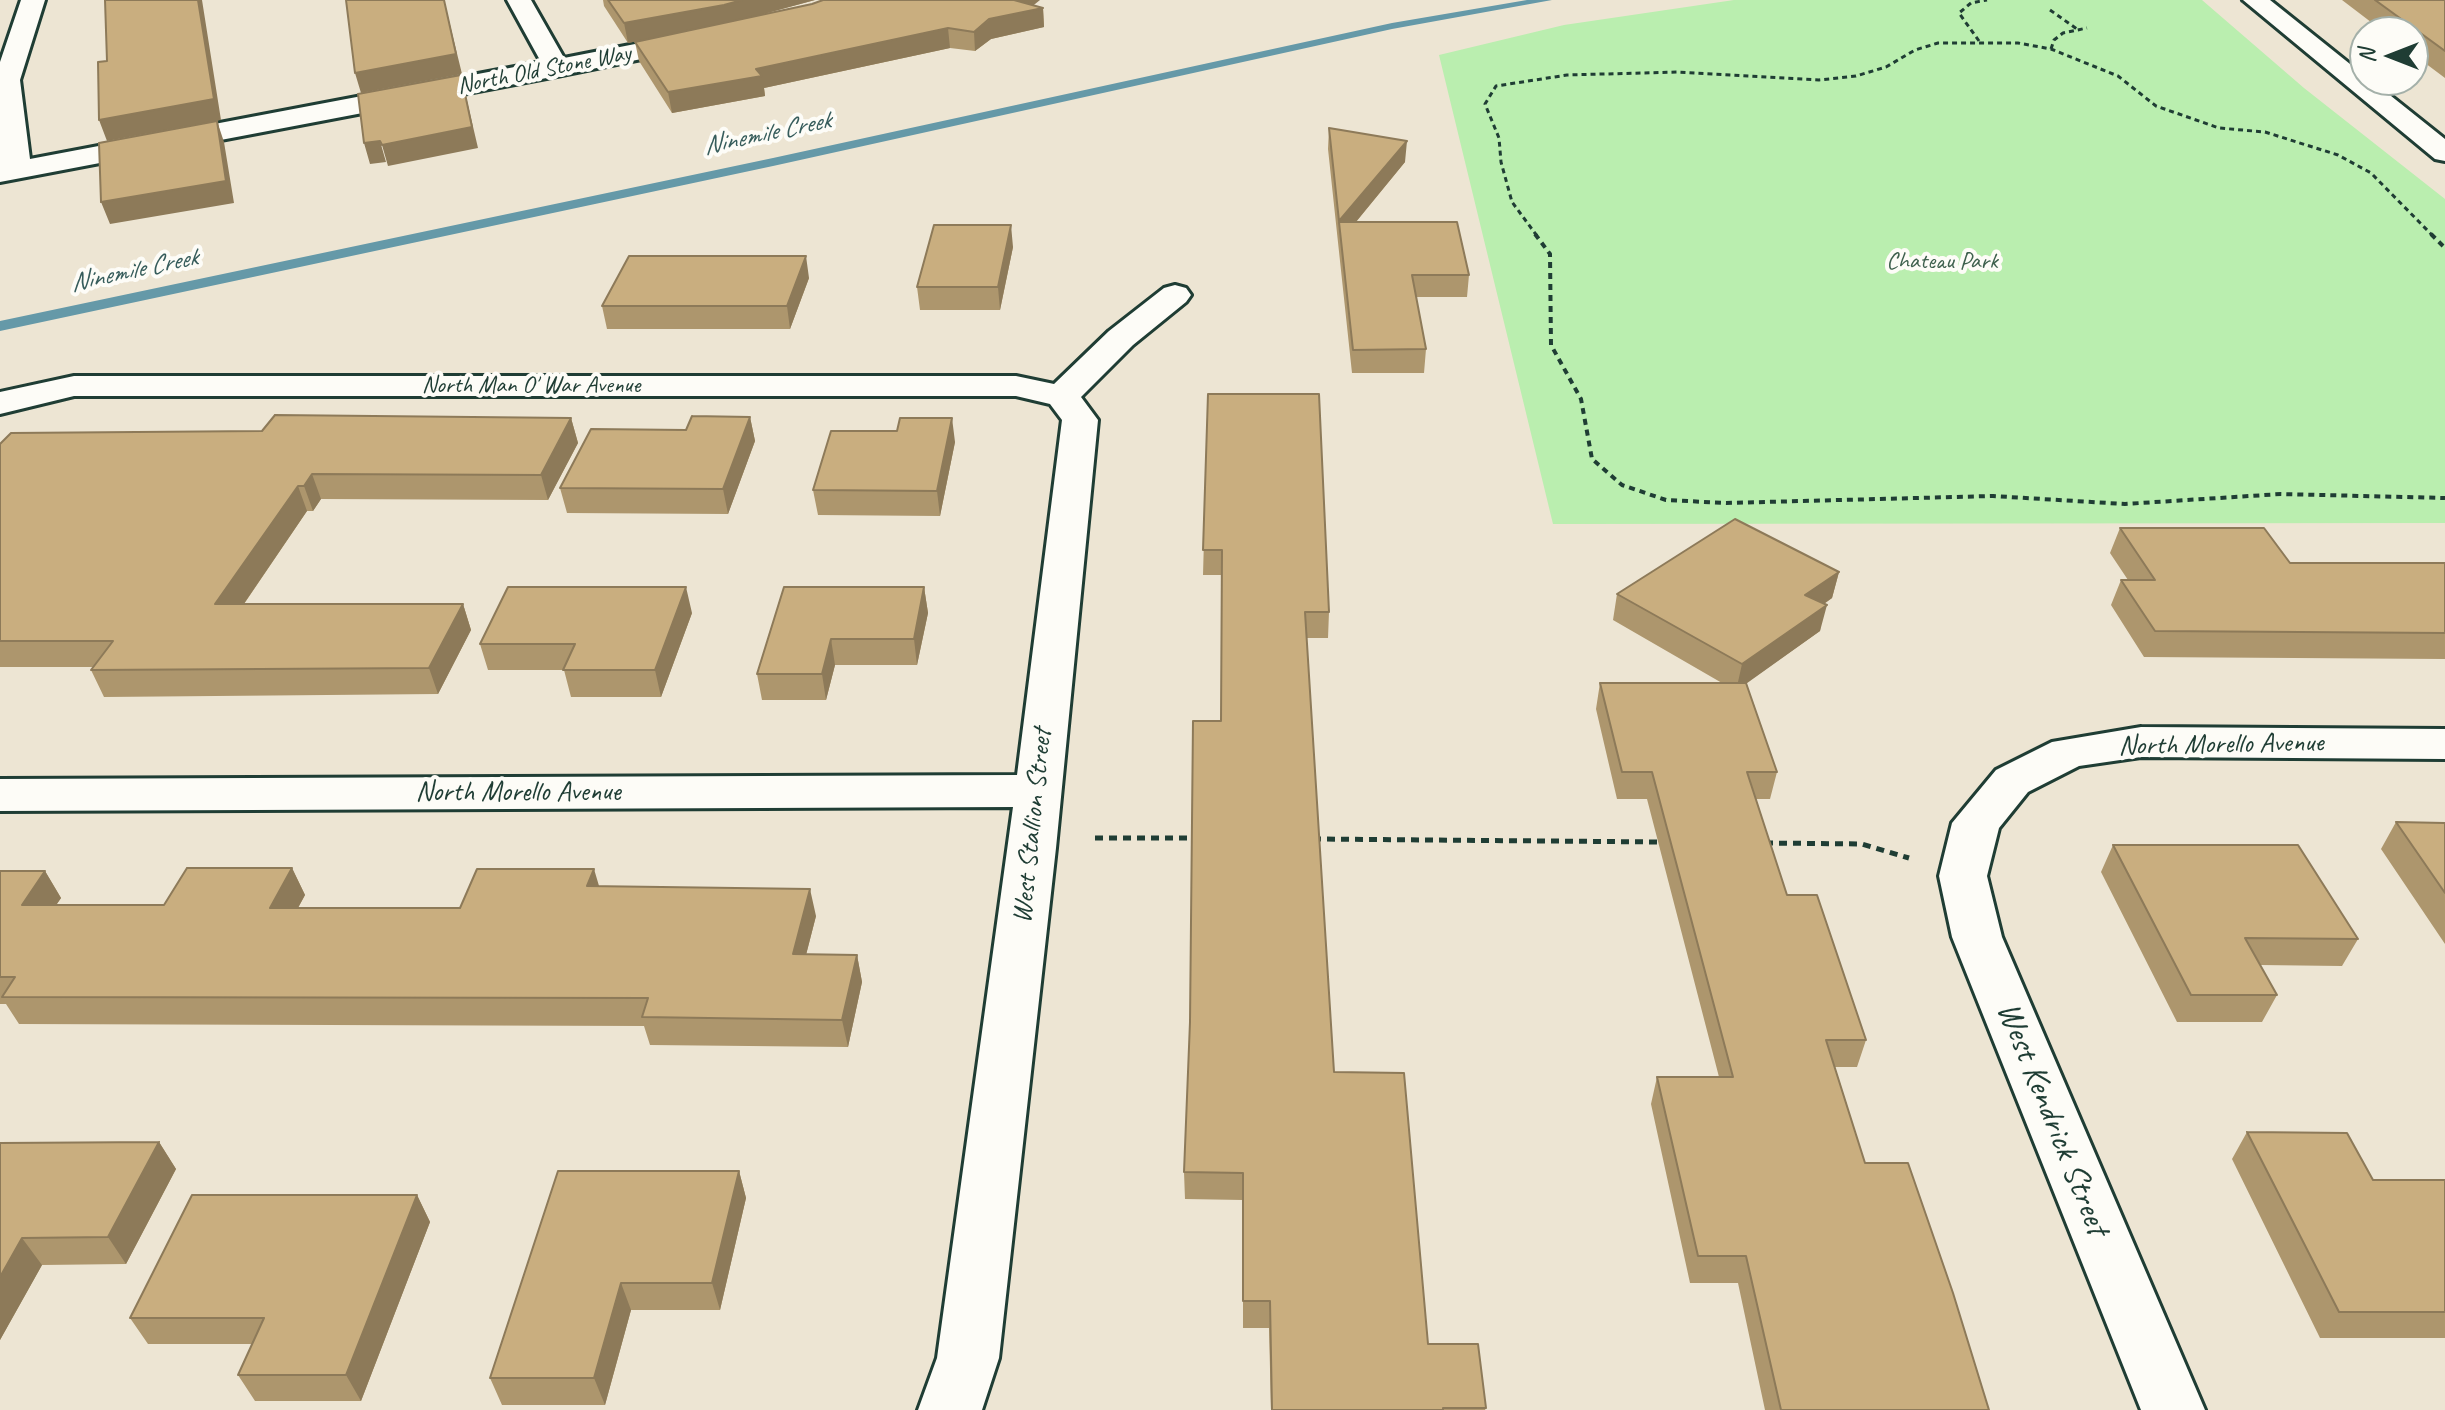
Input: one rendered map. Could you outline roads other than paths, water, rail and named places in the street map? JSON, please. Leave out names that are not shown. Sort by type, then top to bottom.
[{"type":"street","points":[[9,171],[7,80],[33,0]]},
{"type":"street","points":[[519,0],[557,68]]},
{"type":"street","points":[[2255,0],[2445,153]]},
{"type":"street","name":"North Old Stone Way","points":[[9,171],[728,34]]},
{"type":"street","points":[[1062,396],[1121,338],[1175,295]]},
{"type":"street","name":"North Man O' War Avenue","points":[[0,403],[74,386],[1016,386],[1062,396]]},
{"type":"street","name":"West Stallion Street","points":[[950,1410],[968,1358],[1032,848],[1080,420],[1062,396]]},
{"type":"street","name":"North Morello Avenue","points":[[1976,823],[2012,781],[2068,753],[2141,742],[2445,744]]},
{"type":"street","name":"North Morello Avenue","points":[[0,795],[1036,791]]},
{"type":"street","name":"West Kendrick Street","points":[[1976,823],[1963,876],[1977,937],[2173,1410]]},
{"type":"waterway","name":"Ninemile Creek","points":[[0,326],[773,162],[1392,26],[1547,0]]},
{"type":"park label","name":"Chateau Park","points":[[1942,262]]}]
